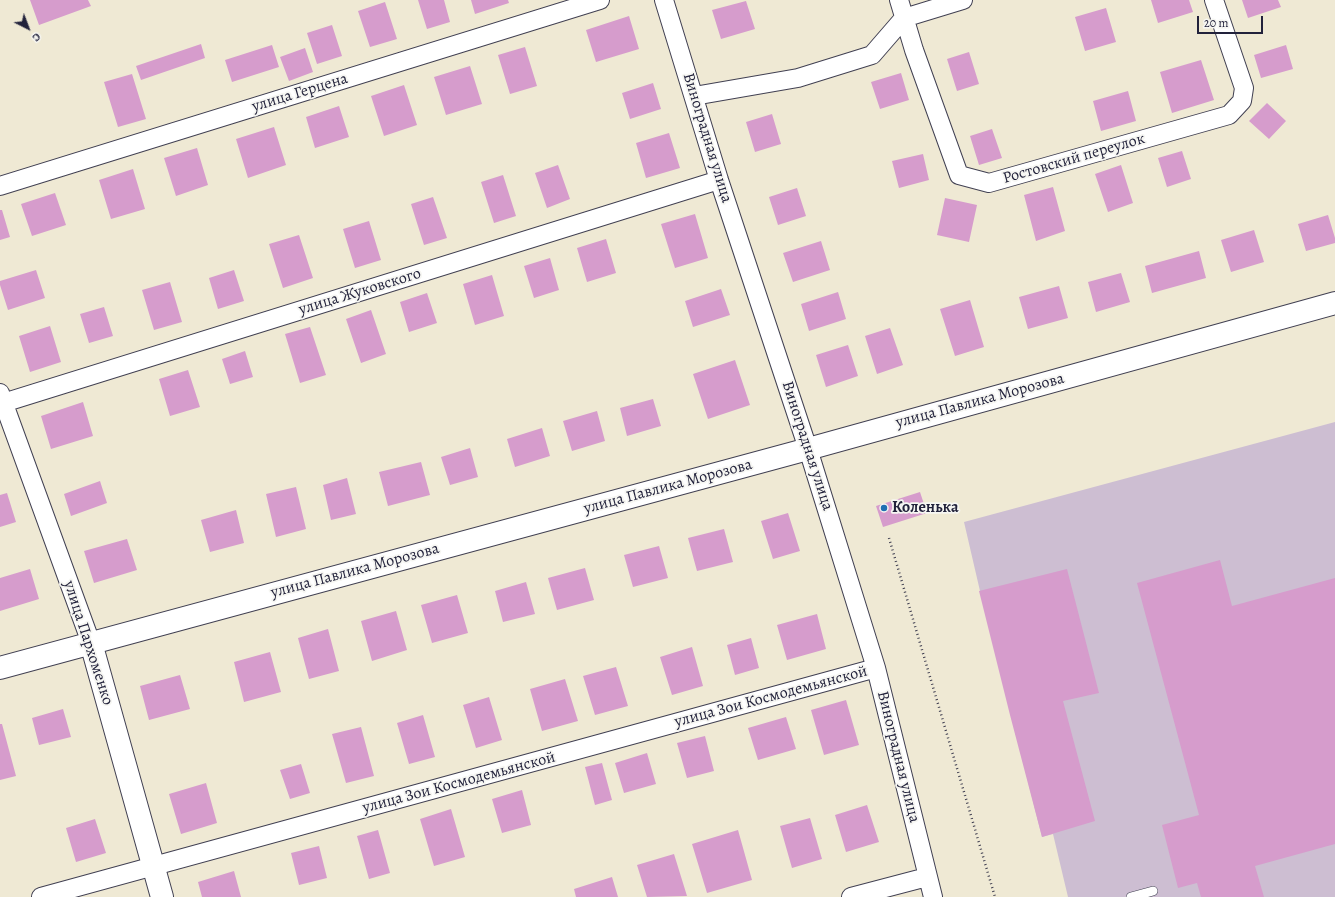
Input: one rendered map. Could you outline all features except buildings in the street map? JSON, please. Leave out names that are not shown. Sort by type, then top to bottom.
[{"type":"street","name":"улица Герцена","points":[[0,186],[600,0]]},
{"type":"street","name":"Виноградная улица","points":[[664,0],[719,180],[808,449],[876,668],[933,897]]},
{"type":"street","points":[[899,0],[904,18]]},
{"type":"street","points":[[694,96],[798,78],[872,55],[904,18],[964,0]]},
{"type":"street","name":"Ростовский переулок","points":[[904,18],[959,175],[989,183],[1229,115],[1242,101],[1244,88],[1214,0]]},
{"type":"street","name":"улица Жуковского","points":[[1,400],[719,180]]},
{"type":"street","name":"улица Павлика Морозова","points":[[0,668],[808,449],[1335,303]]},
{"type":"street","name":"улица Пархоменко","points":[[1,400],[90,643],[162,897]]},
{"type":"street","name":"улица Зои Космодемьянской","points":[[41,897],[876,668]]},
{"type":"street","points":[[851,897],[927,877]]},
{"type":"lane","points":[[1131,897],[1153,891]]},
{"type":"path","points":[[889,538],[995,897]]},
{"type":"shaded area","points":[[1335,422],[1335,897],[1068,897],[1053,834],[1042,837],[964,522]]},
{"type":"place","name":"Коленька","points":[[884,508]]}]
